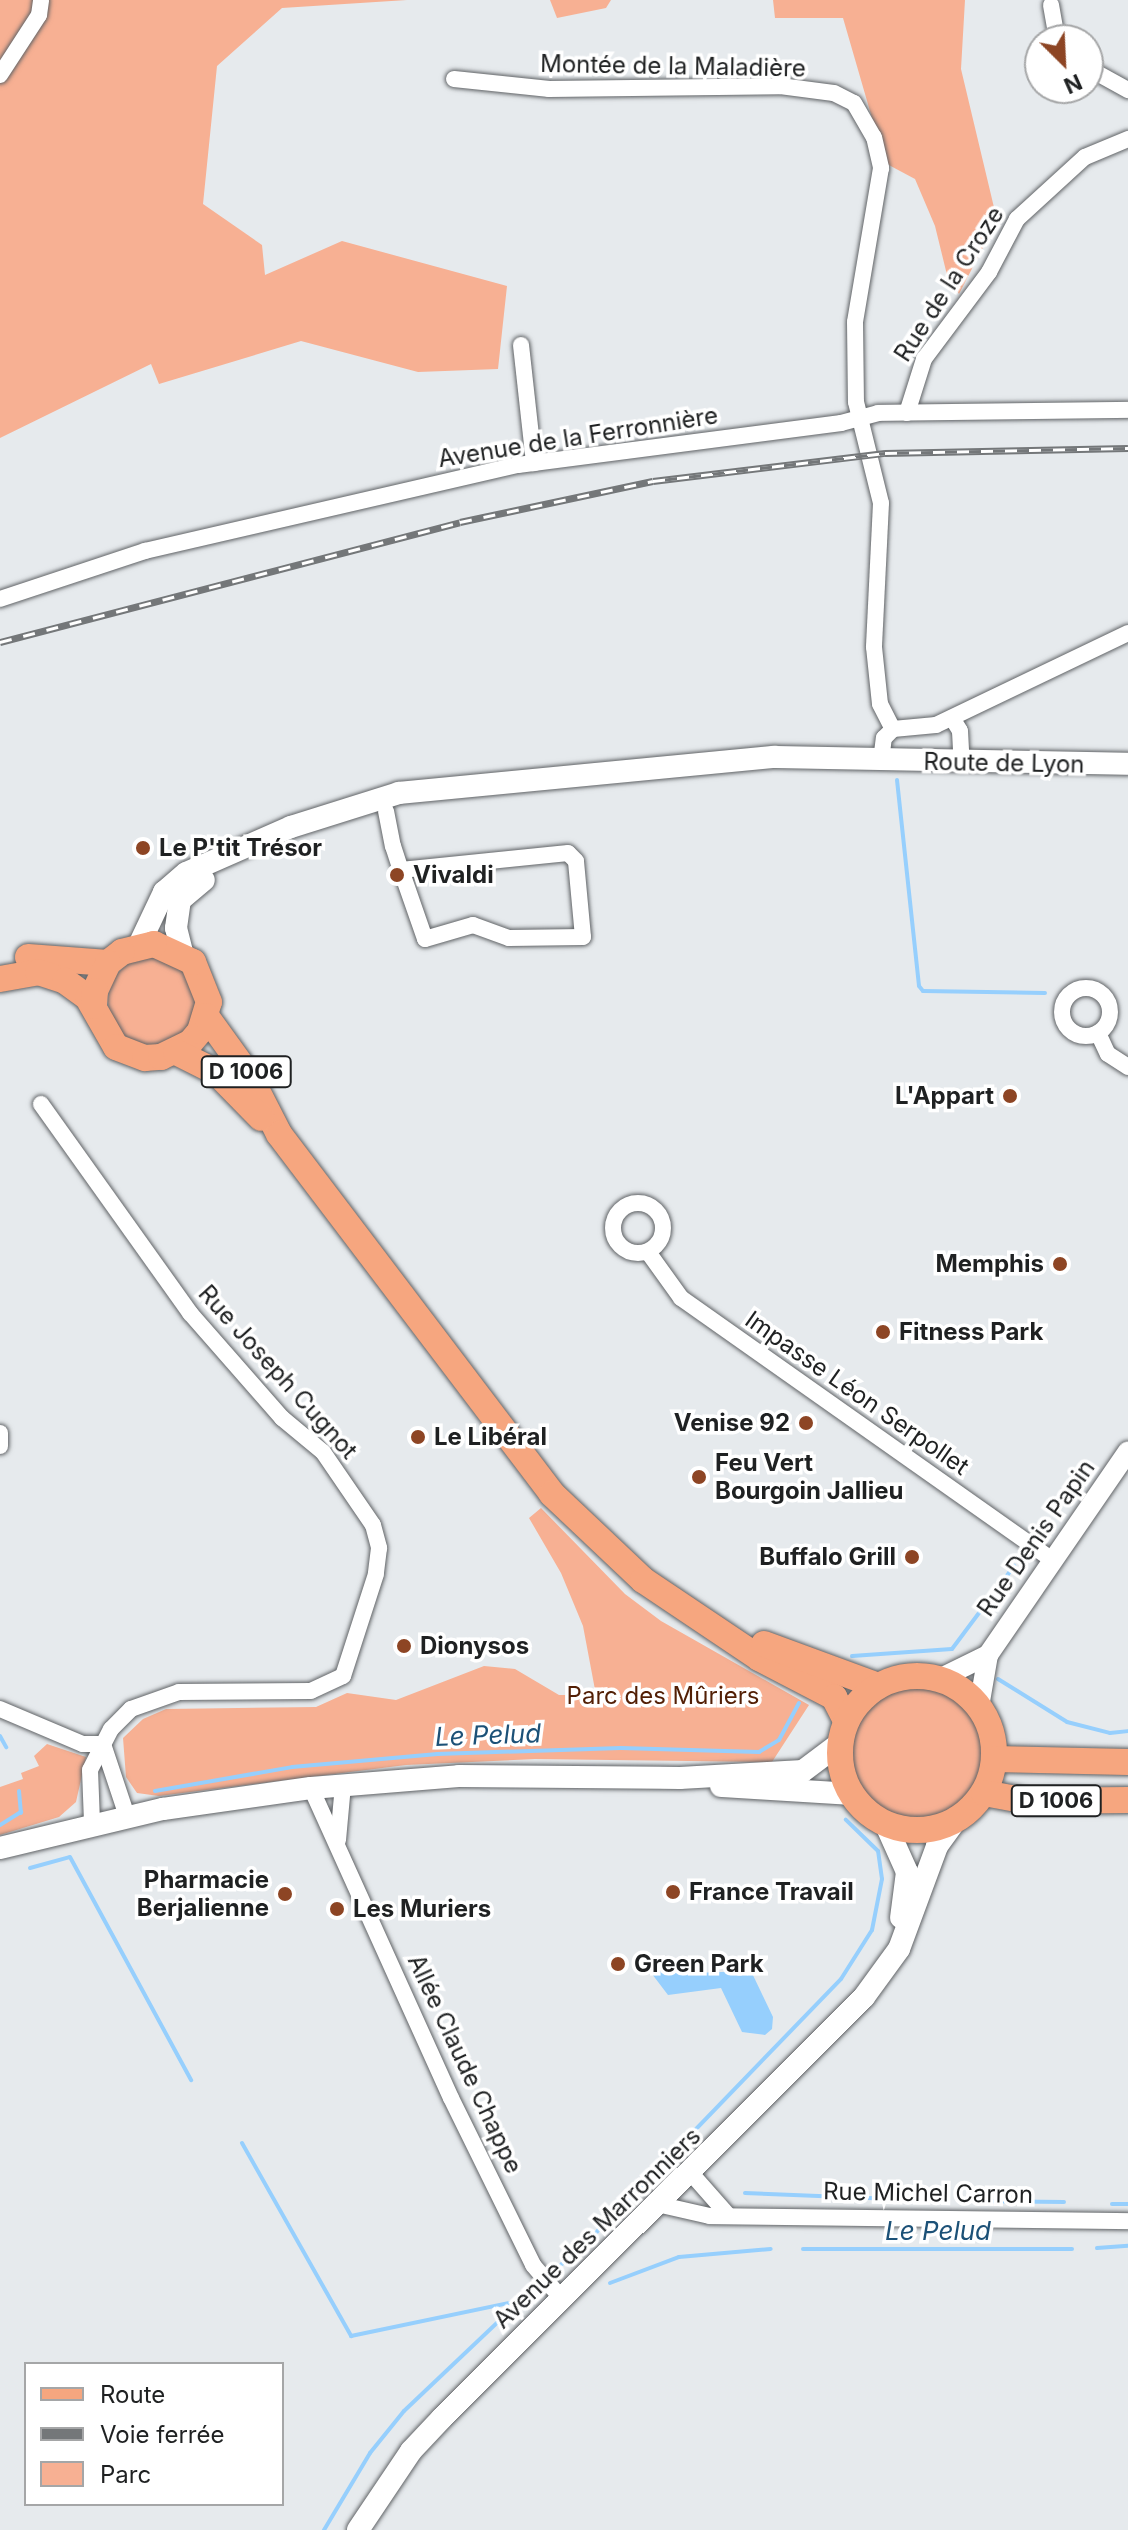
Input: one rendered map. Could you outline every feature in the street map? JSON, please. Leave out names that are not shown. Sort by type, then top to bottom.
[{"type":"main road","points":[[0,964],[30,957],[108,963],[139,945],[164,892],[186,873],[291,827],[387,796],[437,786],[774,757],[881,761]]},
{"type":"main road","name":"Route de Lyon","points":[[881,761],[1128,764]]},
{"type":"main road","points":[[108,963],[95,991],[94,1006],[105,1036],[130,1054],[161,1057],[176,1052],[195,1037],[206,1016],[202,974],[182,952],[176,916],[183,892],[296,840],[386,811],[438,800],[881,761]]},
{"type":"main road","points":[[139,945],[182,952]]},
{"type":"main road","points":[[0,979],[21,973],[52,975],[74,986],[94,1006]]},
{"type":"main road","name":"D 1006","points":[[206,1016],[250,1077],[279,1134]]},
{"type":"main road","name":"D 1006","points":[[176,1052],[216,1072],[279,1134],[552,1494],[643,1580],[722,1630],[759,1658],[834,1697],[843,1733]]},
{"type":"main road","name":"D 1006","points":[[722,1630],[878,1686]]},
{"type":"main road","points":[[0,1848],[127,1816],[311,1788],[459,1776],[680,1778],[803,1771],[843,1733],[878,1686],[897,1678],[939,1679],[979,1707],[989,1724],[994,1759],[984,1793],[955,1821],[909,1831],[886,1825],[850,1794],[783,1794],[680,1778]]},
{"type":"main road","points":[[843,1733],[850,1794]]},
{"type":"main road","name":"D 1006","points":[[994,1759],[1128,1762]]},
{"type":"main road","name":"D 1006","points":[[984,1793],[1027,1801],[1128,1800]]},
{"type":"main road","name":"Avenue des Marronniers","points":[[358,2530],[411,2451],[848,2015],[899,1949],[937,1846],[955,1821]]},
{"type":"main road","name":"Avenue des Marronniers","points":[[882,1971],[905,1905],[907,1872],[886,1825]]},
{"type":"street","points":[[0,75],[39,15],[41,0]]},
{"type":"street","points":[[1051,5],[1054,24]]},
{"type":"street","points":[[1104,77],[1128,90]]},
{"type":"street","name":"Montée de la Maladière","points":[[454,79],[549,89],[780,86],[834,93],[854,103],[874,137],[881,168],[855,322],[860,418]]},
{"type":"street","name":"Rue de la Croze","points":[[907,413],[924,359],[989,272],[1017,219],[1085,157],[1128,139]]},
{"type":"street","points":[[521,345],[534,463]]},
{"type":"street","name":"Avenue de la Ferronnière","points":[[0,599],[145,551],[534,463],[907,413],[1128,410]]},
{"type":"street","points":[[860,418],[881,503],[874,647],[880,704],[893,729]]},
{"type":"street","points":[[881,761],[884,738],[893,729],[919,729],[952,718],[1128,633]]},
{"type":"street","points":[[952,718],[960,731],[962,764]]},
{"type":"street","points":[[386,811],[401,870],[425,939],[473,925],[509,938],[583,937],[576,861],[568,853],[401,870]]},
{"type":"street","points":[[1098,1033],[1108,1054],[1128,1067]]},
{"type":"street","name":"Rue Joseph Cugnot","points":[[41,1104],[190,1313],[282,1418],[323,1452],[373,1525],[379,1548],[350,1661],[335,1683],[311,1691],[163,1695],[131,1709],[103,1744],[87,1784],[92,1823]]},
{"type":"street","name":"Impasse Léon Serpollet","points":[[648,1252],[681,1298],[1052,1560]]},
{"type":"street","points":[[0,1433],[0,1446]]},
{"type":"street","name":"Rue Denis Papin","points":[[979,1707],[988,1655],[1128,1451]]},
{"type":"street","name":"Rue Denis Papin","points":[[939,1679],[988,1655]]},
{"type":"street","points":[[0,1709],[83,1744],[103,1744],[127,1816]]},
{"type":"street","name":"Allée Claude Chappe","points":[[338,1841],[343,1785]]},
{"type":"street","name":"Allée Claude Chappe","points":[[311,1788],[338,1841],[451,2098],[533,2265],[562,2299]]},
{"type":"street","points":[[690,2172],[727,2214]]},
{"type":"street","name":"Rue Michel Carron","points":[[657,2204],[710,2216],[1128,2221]]},
{"type":"green space","points":[[0,0],[407,0],[282,8],[217,66],[203,204],[262,245],[265,275],[342,241],[507,286],[498,369],[418,372],[301,341],[159,384],[151,364],[0,438]]},
{"type":"green space","points":[[550,0],[611,0],[606,8],[557,18]]},
{"type":"green space","points":[[773,0],[965,0],[961,69],[997,220],[959,294],[947,275],[935,226],[915,179],[885,163],[843,18],[775,18]]},
{"type":"green space","points":[[152,957],[169,961],[183,970],[192,984],[196,1001],[192,1018],[183,1032],[169,1041],[152,1045],[135,1041],[121,1032],[112,1018],[108,1001],[112,984],[121,970],[135,961]]},
{"type":"green space","name":"Parc des Mûriers","points":[[541,1508],[625,1594],[661,1621],[809,1705],[772,1762],[535,1759],[406,1765],[159,1796],[137,1793],[126,1777],[123,1738],[143,1719],[166,1709],[316,1707],[347,1693],[396,1700],[484,1666],[515,1669],[559,1695],[596,1695],[583,1626],[561,1573],[529,1518]]},
{"type":"green space","points":[[918,1687],[943,1692],[964,1707],[979,1728],[984,1753],[979,1778],[964,1799],[943,1814],[918,1819],[893,1814],[872,1799],[857,1778],[852,1753],[857,1728],[872,1707],[893,1692]]},
{"type":"green space","points":[[47,1744],[86,1757],[76,1802],[59,1817],[0,1835],[0,1787],[23,1779],[21,1773],[39,1766],[34,1756]]},
{"type":"water","points":[[683,1968],[692,1973],[751,1971],[773,2017],[772,2029],[765,2035],[742,2032],[721,1988],[668,1995],[652,1974],[652,1969]]},
{"type":"waterway","points":[[897,780],[919,986],[923,991],[1045,993]]},
{"type":"waterway","name":"Le Pelud","points":[[852,1656],[952,1649],[1014,1566]]},
{"type":"waterway","name":"Le Pelud","points":[[998,1679],[1067,1722],[1110,1733],[1128,1731]]},
{"type":"waterway","name":"Le Pelud","points":[[155,1791],[292,1767],[437,1754],[621,1748],[759,1752],[779,1740],[799,1703]]},
{"type":"waterway","name":"Le Pelud","points":[[0,1736],[6,1747]]},
{"type":"waterway","name":"Le Pelud","points":[[19,1791],[21,1813]]},
{"type":"waterway","name":"Le Pelud","points":[[0,1825],[21,1812]]},
{"type":"waterway","points":[[549,2275],[585,2244],[841,1979],[872,1930],[882,1879],[878,1851],[846,1820]]},
{"type":"waterway","name":"Le Pelud","points":[[30,1868],[70,1857],[191,2080]]},
{"type":"waterway","name":"Le Pelud","points":[[242,2143],[351,2336],[519,2301]]},
{"type":"waterway","points":[[745,2193],[944,2201]]},
{"type":"waterway","points":[[975,2201],[1064,2202]]},
{"type":"waterway","points":[[1112,2204],[1128,2204]]},
{"type":"waterway","name":"Le Pelud","points":[[1097,2248],[1128,2246]]},
{"type":"waterway","name":"Le Pelud","points":[[610,2283],[679,2257],[771,2249]]},
{"type":"waterway","name":"Le Pelud","points":[[803,2249],[1072,2249]]},
{"type":"waterway","points":[[324,2530],[370,2453],[404,2411],[542,2280]]},
{"type":"railway","points":[[0,642],[460,522],[653,481],[885,453],[1128,448]]},
{"type":"place","name":"Le P'tit Trésor","points":[[143,848]]},
{"type":"place","name":"Vivaldi","points":[[397,875]]},
{"type":"place","name":"L'Appart","points":[[1010,1096]]},
{"type":"place","name":"Memphis","points":[[1060,1264]]},
{"type":"place","name":"Fitness Park","points":[[883,1332]]},
{"type":"place","name":"Venise 92","points":[[806,1423]]},
{"type":"place","name":"Le Libéral","points":[[418,1437]]},
{"type":"place","name":"Feu Vert Bourgoin Jallieu","points":[[699,1477]]},
{"type":"place","name":"Buffalo Grill","points":[[912,1557]]},
{"type":"place","name":"Dionysos","points":[[404,1646]]},
{"type":"place","name":"France Travail","points":[[673,1892]]},
{"type":"place","name":"Pharmacie Berjalienne","points":[[285,1894]]},
{"type":"place","name":"Les Muriers","points":[[337,1909]]},
{"type":"place","name":"Green Park","points":[[618,1964]]}]
